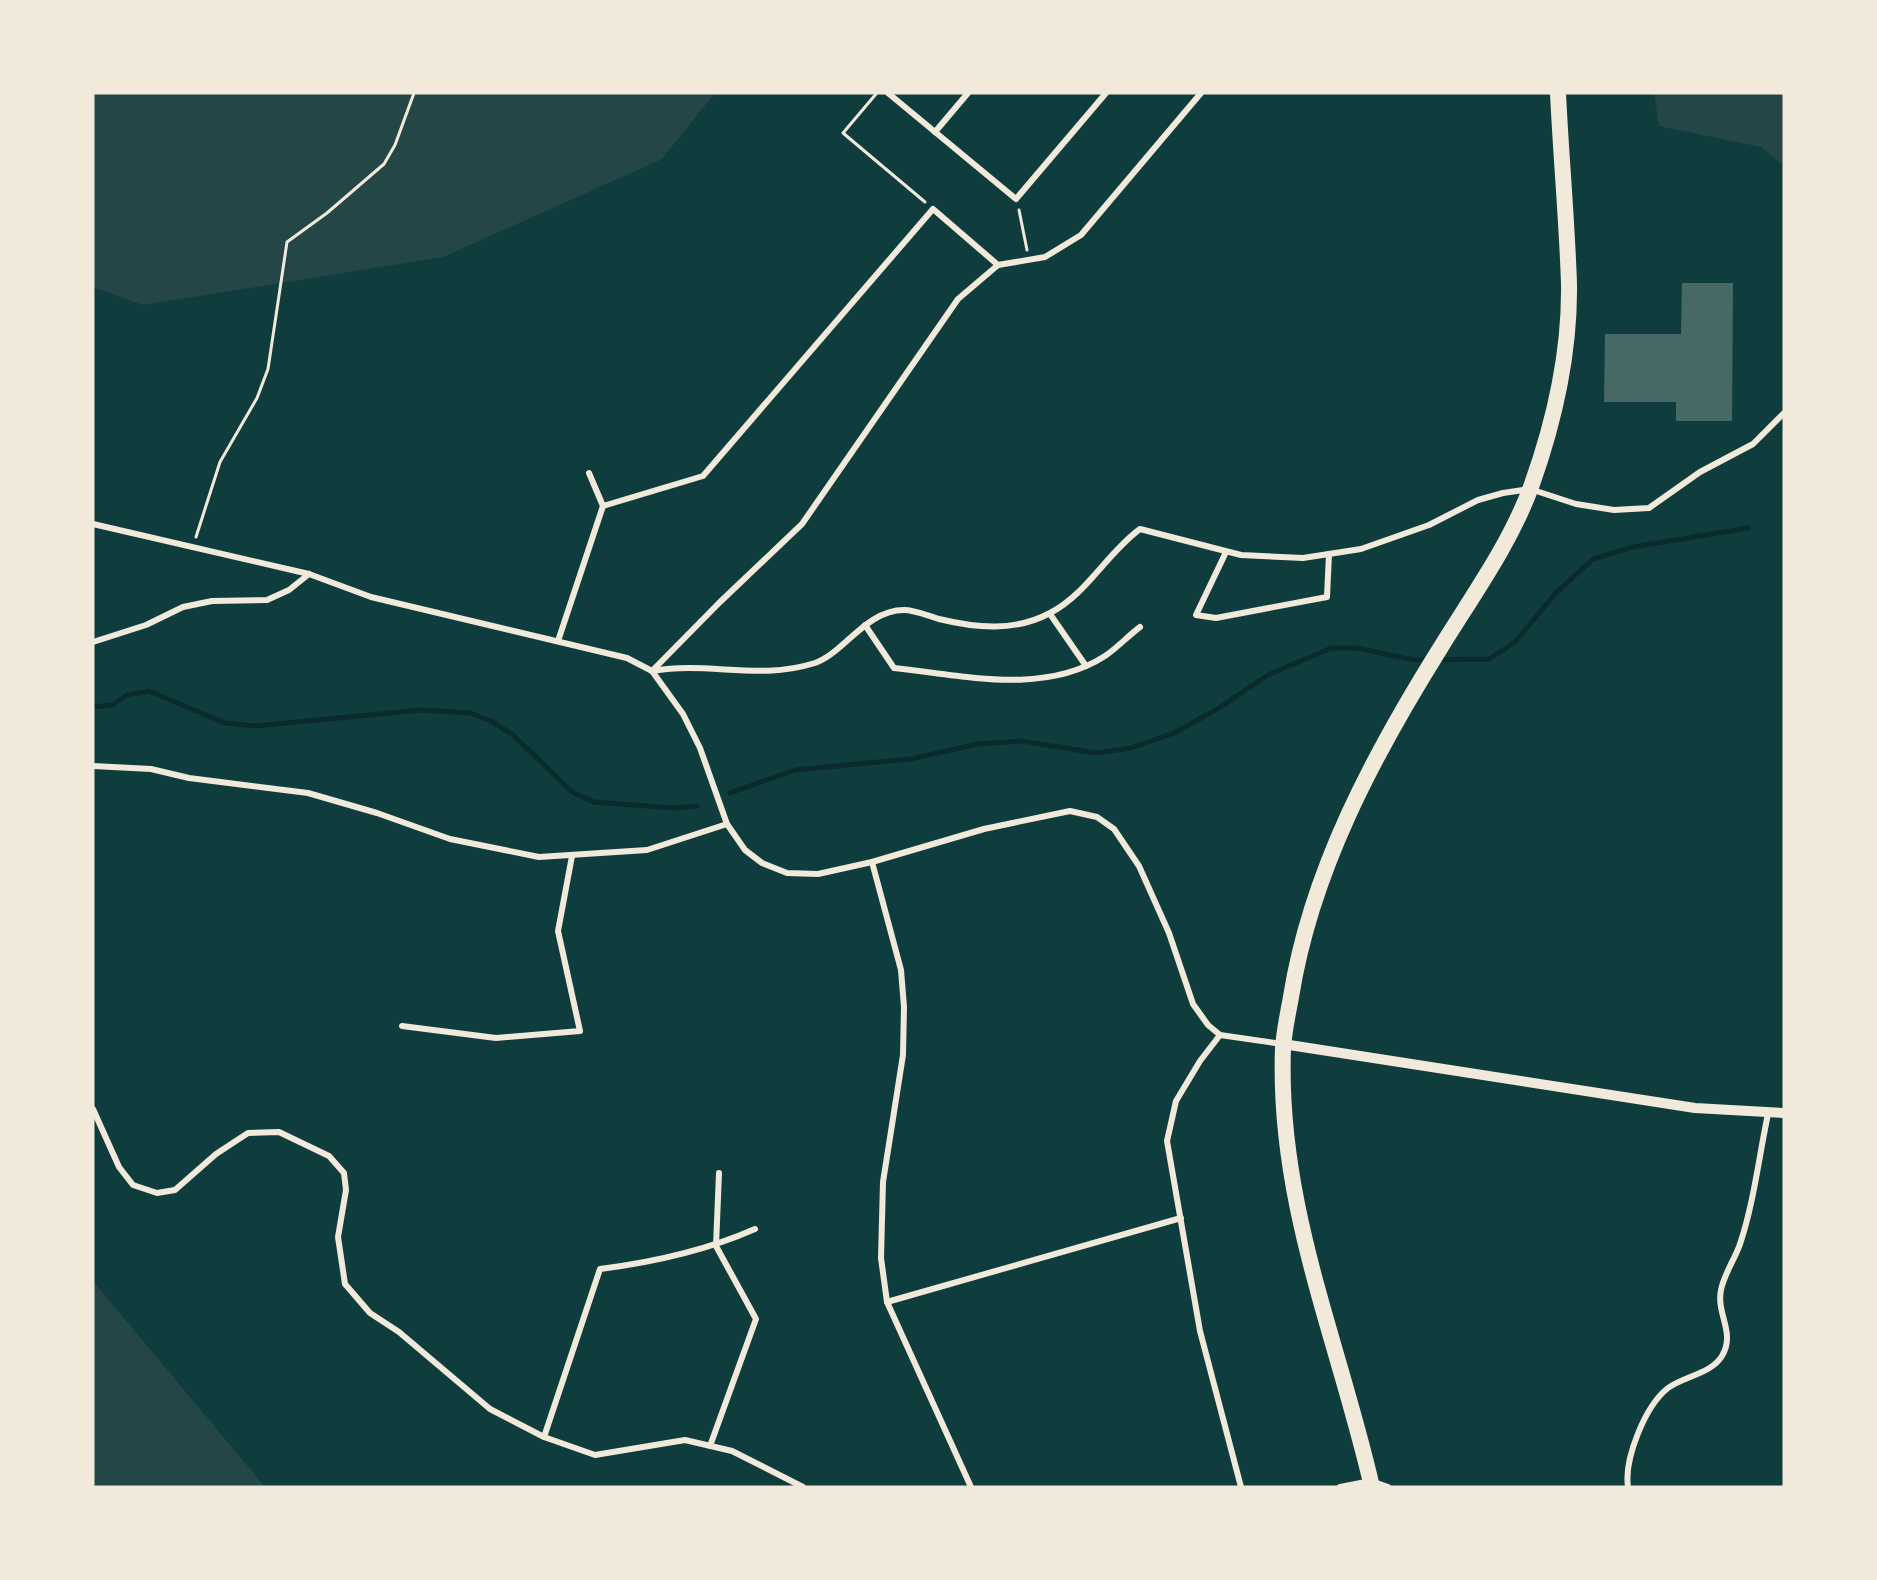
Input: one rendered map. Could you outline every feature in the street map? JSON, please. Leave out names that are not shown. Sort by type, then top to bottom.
[{"type":"highway","points":[[1371,1484],[1304,1243],[1292,1177],[1284,1100],[1283,1044],[1295,971],[1315,896],[1343,823],[1411,695],[1488,574],[1530,489],[1556,402],[1566,341],[1569,287],[1558,93]]},
{"type":"street","points":[[888,93],[1016,199],[1106,93]]},
{"type":"street","points":[[935,132],[968,93]]},
{"type":"street","points":[[652,671],[802,524],[958,299],[998,265],[1045,257],[1081,235],[1200,93]]},
{"type":"street","points":[[603,506],[703,476],[933,209],[998,265]]},
{"type":"street","points":[[652,671],[679,666],[771,673],[788,671],[819,662],[865,625],[884,615],[904,610],[965,626],[1010,628],[1050,614],[1074,596],[1128,538],[1140,530],[1241,555],[1303,558],[1361,549],[1429,525],[1478,501],[1503,493],[1530,489],[1576,504],[1604,509],[1650,508],[1700,472],[1753,444],[1784,413]]},
{"type":"street","points":[[558,641],[603,506],[589,473]]},
{"type":"street","points":[[93,524],[193,549],[309,574],[371,597],[627,658],[652,671],[683,714],[700,748],[727,824],[745,850],[762,863],[787,873],[818,874],[872,862],[984,829],[1070,811],[1097,817],[1114,829],[1139,866],[1168,933],[1192,1004],[1208,1025],[1220,1035],[1695,1108],[1768,1114],[1784,1113]]},
{"type":"street","points":[[1226,552],[1196,615],[1216,618],[1327,597],[1329,554]]},
{"type":"street","points":[[93,642],[146,625],[183,607],[212,601],[267,600],[289,590],[309,574]]},
{"type":"street","points":[[1050,614],[1086,666]]},
{"type":"street","points":[[865,625],[894,668],[1003,680],[1041,678],[1086,666],[1105,656],[1140,627]]},
{"type":"street","points":[[93,766],[151,769],[189,778],[308,793],[377,813],[450,839],[539,857],[646,850],[727,824]]},
{"type":"street","points":[[402,1026],[496,1038],[580,1032],[558,932],[572,856]]},
{"type":"street","points":[[872,862],[900,970],[904,1006],[903,1055],[883,1182],[881,1258],[886,1302],[971,1487]]},
{"type":"street","points":[[1220,1035],[1200,1061],[1176,1101],[1167,1141],[1200,1331],[1241,1487]]},
{"type":"street","points":[[93,1109],[118,1167],[134,1185],[157,1193],[175,1190],[216,1154],[248,1133],[279,1132],[329,1156],[344,1173],[346,1190],[338,1237],[345,1284],[370,1313],[399,1332],[490,1409],[544,1437],[595,1455],[685,1440],[732,1451],[802,1487]]},
{"type":"street","points":[[1628,1487],[1626,1476],[1640,1426],[1667,1389],[1708,1369],[1722,1358],[1730,1339],[1721,1306],[1721,1290],[1741,1243],[1768,1114]]},
{"type":"street","points":[[710,1446],[756,1319],[716,1246],[719,1173]]},
{"type":"street","points":[[886,1302],[1181,1218]]},
{"type":"street","points":[[544,1437],[600,1269],[658,1262],[716,1246],[755,1229]]},
{"type":"street","points":[[1340,1487],[1371,1484],[1388,1487]]},
{"type":"path","points":[[193,549],[220,462],[257,398],[268,369],[287,242],[327,213],[384,164],[395,145],[414,93]]},
{"type":"path","points":[[877,93],[843,133],[933,209]]},
{"type":"path","points":[[1016,199],[1029,260]]},
{"type":"shaded area","points":[[93,93],[715,93],[662,159],[443,257],[143,305],[93,287]]},
{"type":"shaded area","points":[[1654,93],[1784,93],[1784,166],[1761,147],[1659,126]]},
{"type":"shaded area","points":[[93,1281],[265,1487],[93,1487]]},
{"type":"building","points":[[1682,283],[1733,283],[1732,421],[1676,421],[1676,402],[1604,402],[1605,334],[1681,334]]},
{"type":"waterway","points":[[730,793],[795,770],[910,759],[978,744],[1021,741],[1096,753],[1131,748],[1174,733],[1216,710],[1268,675],[1331,648],[1356,648],[1415,660],[1489,659],[1515,642],[1555,594],[1593,559],[1633,547],[1748,528]]},
{"type":"waterway","points":[[93,707],[112,705],[127,695],[149,691],[225,723],[255,726],[421,710],[470,713],[491,721],[512,734],[572,792],[594,802],[673,808],[697,806]]}]
